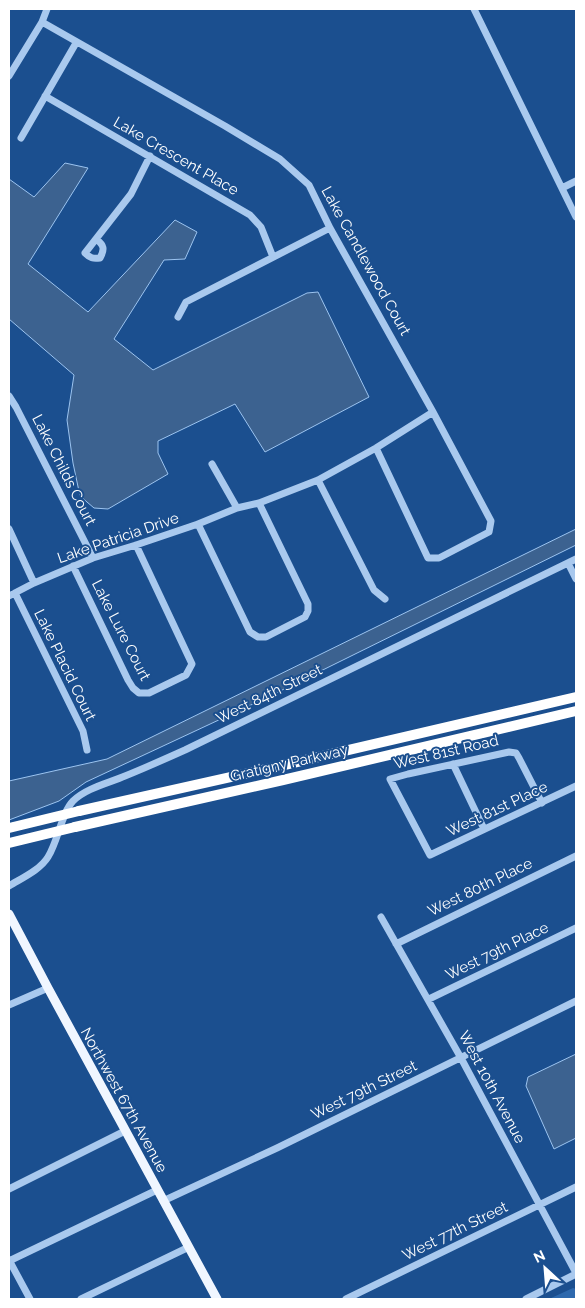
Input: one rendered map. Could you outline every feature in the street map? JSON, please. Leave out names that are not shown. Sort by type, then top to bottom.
[{"type":"highway","name":"Gratigny Parkway","points":[[9,828],[576,698]]},
{"type":"highway","name":"Gratigny Parkway","points":[[9,843],[576,711]]},
{"type":"main road","name":"Northwest 67th Avenue","points":[[9,914],[217,1299]]},
{"type":"street","points":[[9,76],[42,22],[47,9]]},
{"type":"street","points":[[474,9],[576,217]]},
{"type":"street","name":"Lake Candlewood Court","points":[[42,22],[280,159],[309,185],[330,228],[433,412],[491,521],[489,532],[439,558],[428,558],[376,448]]},
{"type":"street","points":[[21,138],[76,43]]},
{"type":"street","name":"Lake Crescent Place","points":[[45,96],[250,215],[261,228],[273,257]]},
{"type":"street","points":[[96,239],[103,247],[103,253],[100,258],[94,259],[88,257],[85,253],[131,194],[150,156]]},
{"type":"street","points":[[562,188],[576,181]]},
{"type":"street","points":[[178,317],[186,302],[330,228]]},
{"type":"street","name":"Lake Childs Court","points":[[9,396],[93,558]]},
{"type":"street","name":"Lake Patricia Drive","points":[[12,595],[34,583],[93,558],[198,524],[237,508],[259,503],[318,480],[376,448],[433,412]]},
{"type":"street","points":[[212,464],[237,508]]},
{"type":"street","points":[[318,480],[374,590],[385,599]]},
{"type":"street","points":[[198,524],[250,632],[258,637],[266,637],[305,617],[308,611],[308,604],[259,503]]},
{"type":"street","points":[[9,529],[12,544],[34,583]]},
{"type":"street","name":"Lake Lure Court","points":[[73,566],[128,680],[139,693],[149,693],[186,675],[192,664],[136,545]]},
{"type":"street","name":"West 84th Street","points":[[9,886],[38,868],[48,858],[69,806],[87,792],[178,753],[576,559]]},
{"type":"street","points":[[568,563],[576,579]]},
{"type":"street","name":"Lake Placid Court","points":[[12,595],[83,731],[87,750]]},
{"type":"street","name":"West 81st Road","points":[[430,855],[390,779],[509,752],[516,753],[542,803]]},
{"type":"street","points":[[453,764],[484,829]]},
{"type":"street","name":"West 81st Place","points":[[430,855],[576,786]]},
{"type":"street","name":"West 80th Place","points":[[396,944],[576,856]]},
{"type":"street","name":"West 10th Avenue","points":[[381,917],[429,999],[576,1274]]},
{"type":"street","name":"West 79th Place","points":[[429,999],[576,928]]},
{"type":"street","points":[[9,1005],[48,988]]},
{"type":"street","name":"West 79th Street","points":[[163,1201],[282,1146],[576,1001]]},
{"type":"street","points":[[9,1188],[126,1131]]},
{"type":"street","name":"West 77th Street","points":[[346,1299],[576,1187]]},
{"type":"street","points":[[30,1299],[9,1261],[157,1190]]},
{"type":"street","points":[[81,1299],[189,1247]]},
{"type":"street","points":[[526,1299],[576,1274]]},
{"type":"shaded area","points":[[65,163],[88,168],[28,264],[88,312],[175,220],[197,232],[185,259],[164,260],[114,339],[153,370],[307,293],[318,292],[369,397],[265,452],[235,404],[158,441],[158,453],[168,474],[108,509],[94,508],[80,496],[73,463],[67,420],[74,375],[9,319],[9,179],[34,197]]},
{"type":"shaded area","points":[[576,529],[576,545],[268,697],[86,782],[59,801],[9,820],[9,781],[107,759]]},
{"type":"shaded area","points":[[576,1054],[576,1138],[554,1149],[526,1086],[528,1077]]},
{"type":"shaded area","points":[[573,1288],[576,1289],[576,1299],[549,1299]]}]
